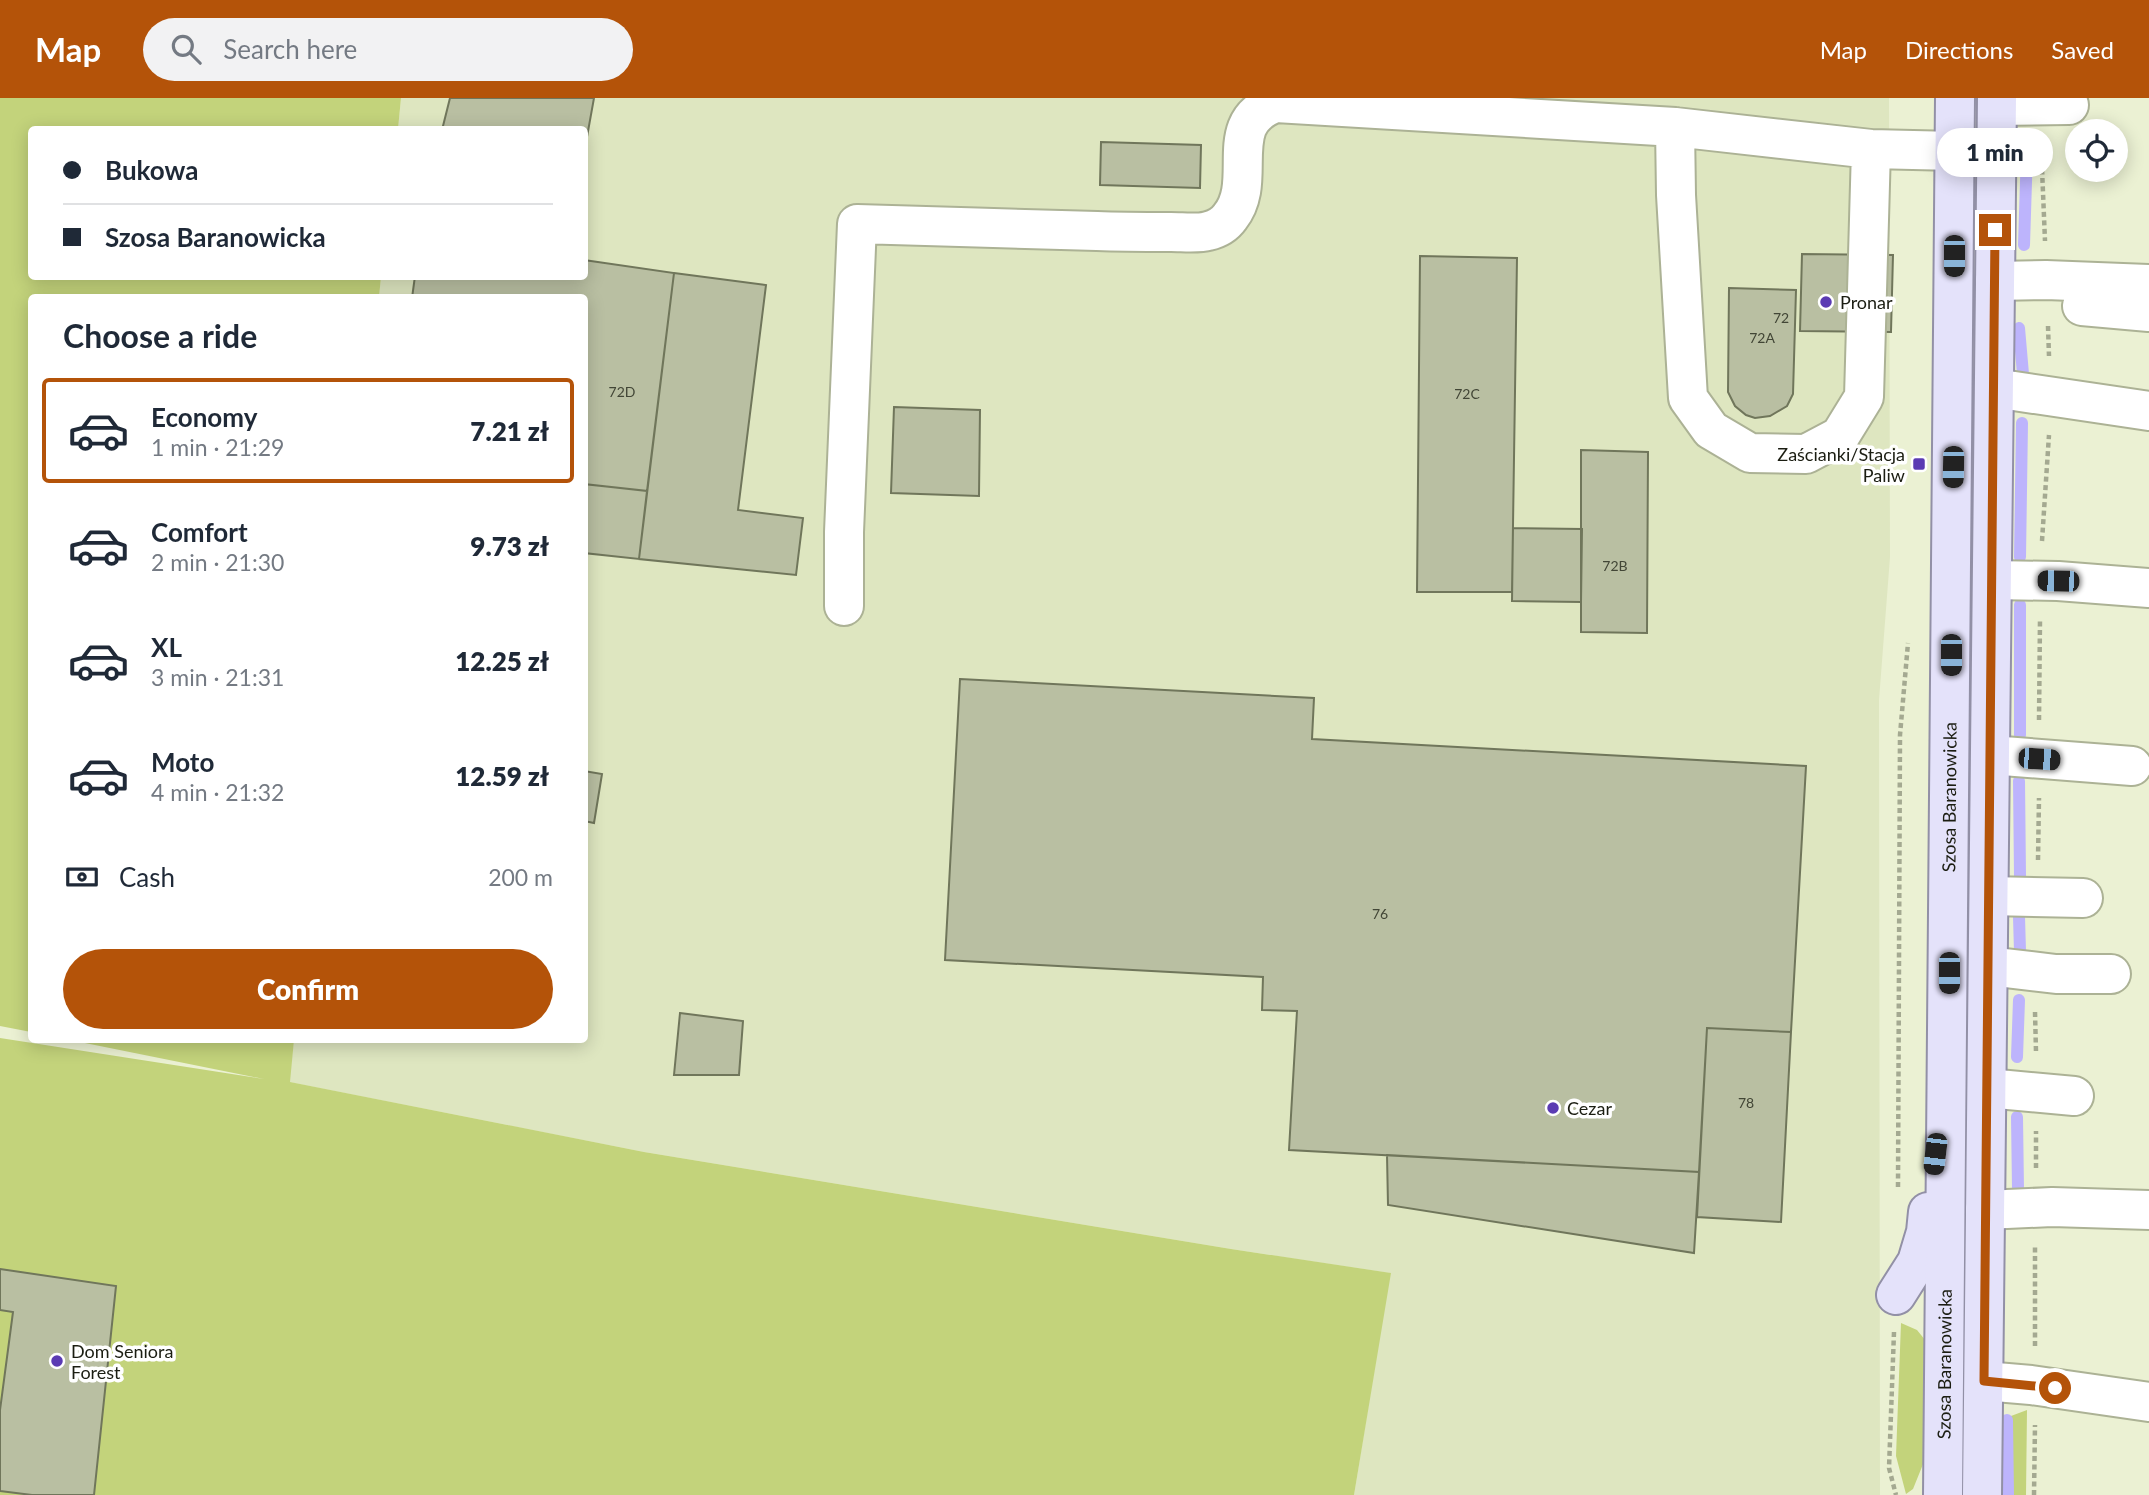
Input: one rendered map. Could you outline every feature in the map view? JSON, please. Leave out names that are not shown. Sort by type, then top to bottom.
[{"type":"main road","name":"Szosa Baranowicka","points":[[1943,1495],[1955,98]]},
{"type":"main road","points":[[1993,442],[1973,378],[1971,167],[1955,151],[1997,110]]},
{"type":"main road","points":[[1982,1495],[1997,110]]},
{"type":"main road","points":[[1951,630],[1992,632]]},
{"type":"main road","points":[[1950,856],[1989,851]]},
{"type":"main road","points":[[1896,1295],[1917,1262],[1926,1232],[1948,1050]]},
{"type":"main road","points":[[1947,1091],[1965,1152],[1968,1349],[1984,1381]]},
{"type":"main road","points":[[1943,1384],[1984,1381]]},
{"type":"street","points":[[844,606],[844,532],[857,223],[1206,232],[1219,227],[1230,218],[1237,206],[1246,127],[1253,116],[1264,107],[1276,103],[1675,127],[1871,149],[1955,151]]},
{"type":"street","points":[[1997,110],[2054,106]]},
{"type":"street","points":[[1675,127],[1676,195],[1688,398],[1711,430],[1750,453],[1805,454],[1840,436],[1864,397],[1871,149]]},
{"type":"street","points":[[1995,281],[2149,284]]},
{"type":"street","points":[[2042,284],[2060,305],[2149,312]]},
{"type":"street","points":[[1994,388],[2149,411]]},
{"type":"street","points":[[1992,580],[2149,588]]},
{"type":"street","points":[[1990,755],[2132,766]]},
{"type":"street","points":[[1989,896],[2083,898]]},
{"type":"street","points":[[1988,965],[2035,972],[2111,974]]},
{"type":"street","points":[[1987,1088],[2074,1096]]},
{"type":"street","points":[[1985,1210],[2052,1207],[2149,1210]]},
{"type":"street","points":[[1984,1381],[2149,1402]]},
{"type":"path","points":[[2037,897],[2040,581],[2051,396],[2042,284],[2054,106]]},
{"type":"path","points":[[2034,1495],[2035,1421],[2031,1385],[2052,1367],[2035,1350],[2035,972]]},
{"type":"shaded area","points":[[401,98],[1889,98],[1890,557],[1879,700],[1880,1495],[1354,1495],[1390,1273],[644,1152],[289,1082],[294,1043],[588,1043],[588,294],[379,294],[381,280],[588,280],[588,126],[398,126]]},
{"type":"green space","points":[[0,98],[401,98],[398,126],[28,126],[28,280],[381,280],[379,294],[28,294],[28,1031],[0,1026]]},
{"type":"green space","points":[[0,1038],[264,1079],[85,1043],[294,1043],[290,1082],[644,1152],[1391,1273],[1354,1495],[0,1495]]},
{"type":"green space","points":[[1901,1323],[1917,1330],[1934,1351],[1934,1437],[1913,1489],[1906,1494],[1896,1456]]},
{"type":"green space","points":[[2027,1410],[2026,1495],[1994,1495],[1995,1432],[2011,1416]]},
{"type":"building","points":[[450,98],[594,98],[588,131],[588,126],[443,126]]},
{"type":"building","points":[[1101,142],[1201,145],[1200,188],[1100,185]]},
{"type":"building","points":[[1802,254],[1893,255],[1891,332],[1800,331]]},
{"type":"building","points":[[1420,256],[1517,258],[1512,592],[1417,592]]},
{"type":"building","points":[[588,261],[674,273],[647,491],[588,484],[588,294],[413,294],[414,280],[588,280]]},
{"type":"building","points":[[674,273],[766,285],[738,510],[803,518],[796,575],[639,559]]},
{"type":"building","points":[[1729,288],[1796,290],[1793,394],[1787,406],[1770,416],[1755,418],[1746,415],[1735,406],[1728,392]]},
{"type":"building","points":[[894,407],[980,410],[979,496],[891,493]]},
{"type":"building","points":[[1581,450],[1648,452],[1647,633],[1581,632]]},
{"type":"building","points":[[588,484],[647,491],[639,559],[588,553]]},
{"type":"building","points":[[1513,528],[1582,529],[1581,602],[1512,601]]},
{"type":"building","points":[[960,679],[1314,698],[1312,739],[1806,766],[1791,1032],[1707,1028],[1699,1172],[1289,1150],[1297,1011],[1262,1010],[1263,977],[945,960]]},
{"type":"building","points":[[588,772],[602,774],[594,823],[588,822]]},
{"type":"building","points":[[680,1013],[743,1021],[739,1075],[674,1075]]},
{"type":"building","points":[[1707,1028],[1791,1032],[1781,1222],[1697,1217]]},
{"type":"building","points":[[1387,1155],[1699,1172],[1694,1253],[1388,1205]]},
{"type":"building","name":"Dom Seniora Forest","points":[[0,1269],[116,1286],[94,1495],[32,1495],[0,1491],[0,1410],[13,1312],[0,1310]]},
{"type":"waterway","points":[[2024,245],[2027,150]]},
{"type":"waterway","points":[[2019,328],[2023,374]]},
{"type":"waterway","points":[[2020,557],[2022,423]]},
{"type":"waterway","points":[[2020,605],[2020,735]]},
{"type":"waterway","points":[[2019,781],[2020,876]]},
{"type":"waterway","points":[[2019,917],[2020,951]]},
{"type":"waterway","points":[[2017,1057],[2019,1000]]},
{"type":"waterway","points":[[2017,1117],[2018,1189]]},
{"type":"waterway","points":[[2007,1420],[2008,1495]]},
{"type":"place","name":"Pronar","points":[[1826,302]]},
{"type":"place","name":"Zaścianki/Stacja Paliw","points":[[1919,464]]},
{"type":"place","name":"Cezar","points":[[1553,1108]]},
{"type":"place","name":"Dom Seniora Forest","points":[[57,1361]]},
{"type":"route","points":[[1995,230],[1984,1381],[2055,1388]]}]
